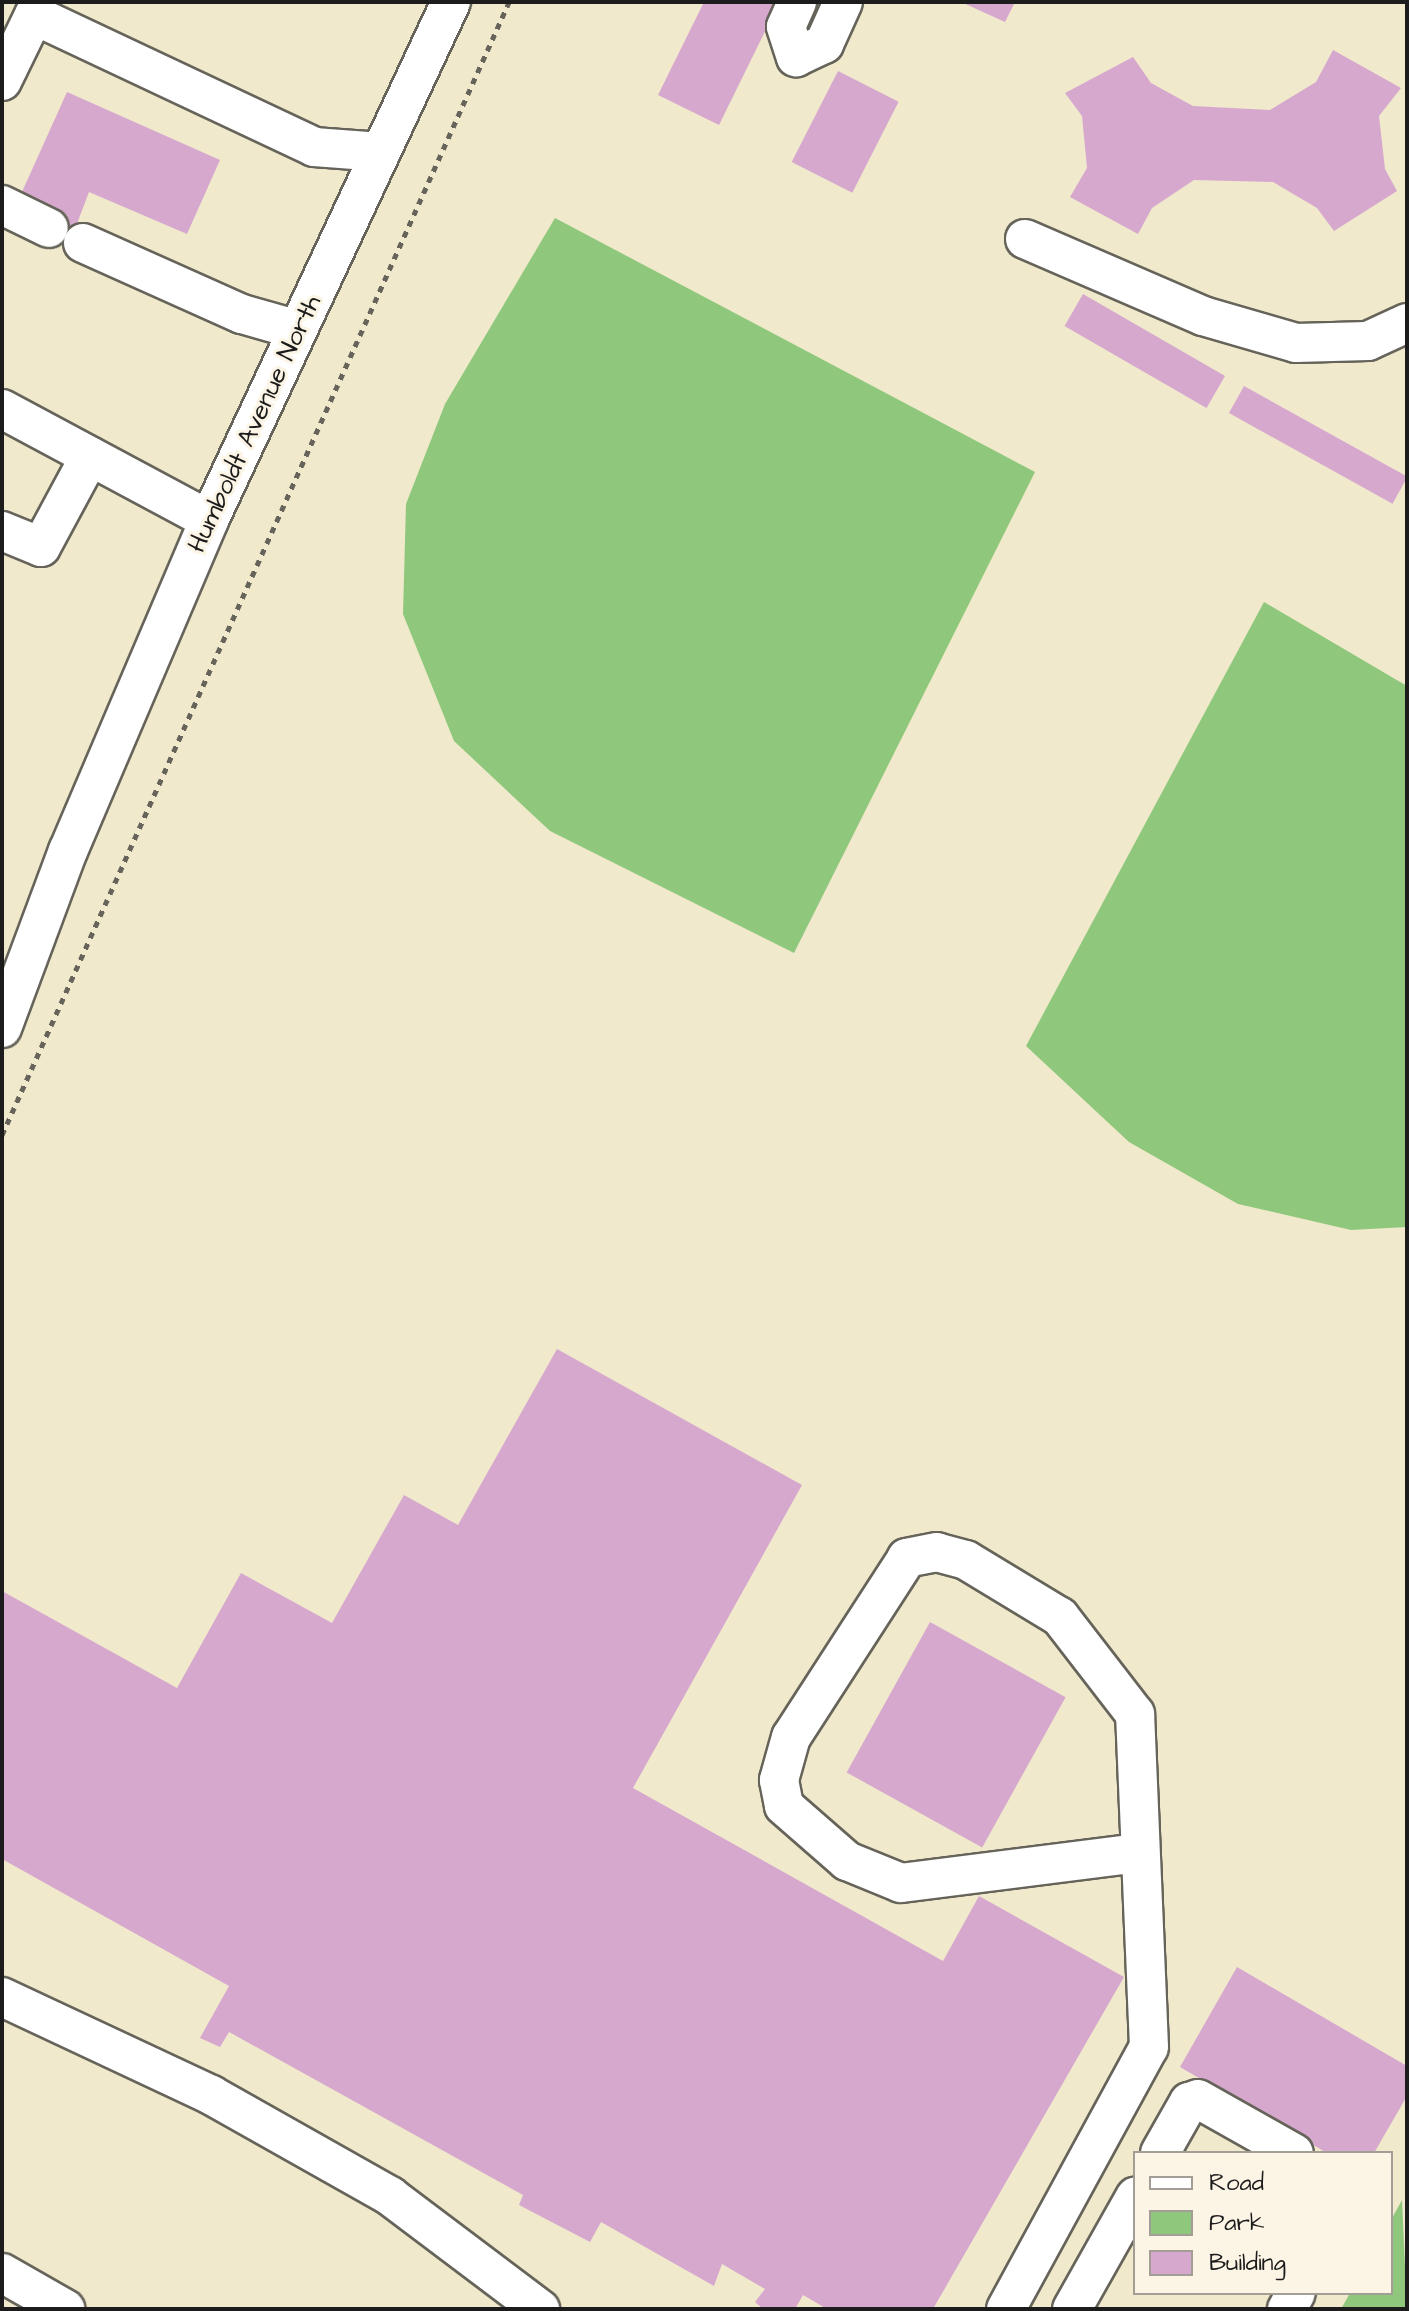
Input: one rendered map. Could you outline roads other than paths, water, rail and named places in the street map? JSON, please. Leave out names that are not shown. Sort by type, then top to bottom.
[{"type":"street","name":"Humboldt Avenue North","points":[[2,1028],[68,851],[209,520],[451,2]]},
{"type":"street","points":[[797,2],[786,27],[796,57],[824,44],[843,2]]},
{"type":"street","points":[[2,81],[34,15],[314,147],[381,152]]},
{"type":"street","points":[[2,205],[49,228]]},
{"type":"street","points":[[1025,239],[1203,316],[1296,343],[1368,341],[1407,323]]},
{"type":"street","points":[[83,243],[242,314],[298,330]]},
{"type":"street","points":[[2,409],[209,520]]},
{"type":"street","points":[[2,531],[41,547],[90,456]]},
{"type":"street","name":"Humboldt Avenue North","points":[[2,968],[68,851]]},
{"type":"street","points":[[1006,2309],[1149,2047],[1138,1853],[1135,1714],[1088,1648],[1060,1617],[966,1560],[937,1552],[907,1558],[791,1737],[779,1780],[784,1806],[847,1861],[901,1883],[1138,1853]]},
{"type":"street","points":[[2,1997],[211,2095],[390,2196],[540,2309]]},
{"type":"street","points":[[1161,2151],[1198,2099],[1290,2151]]},
{"type":"street","points":[[1072,2309],[1133,2201]]},
{"type":"street","points":[[17,2290],[65,2309]]}]
